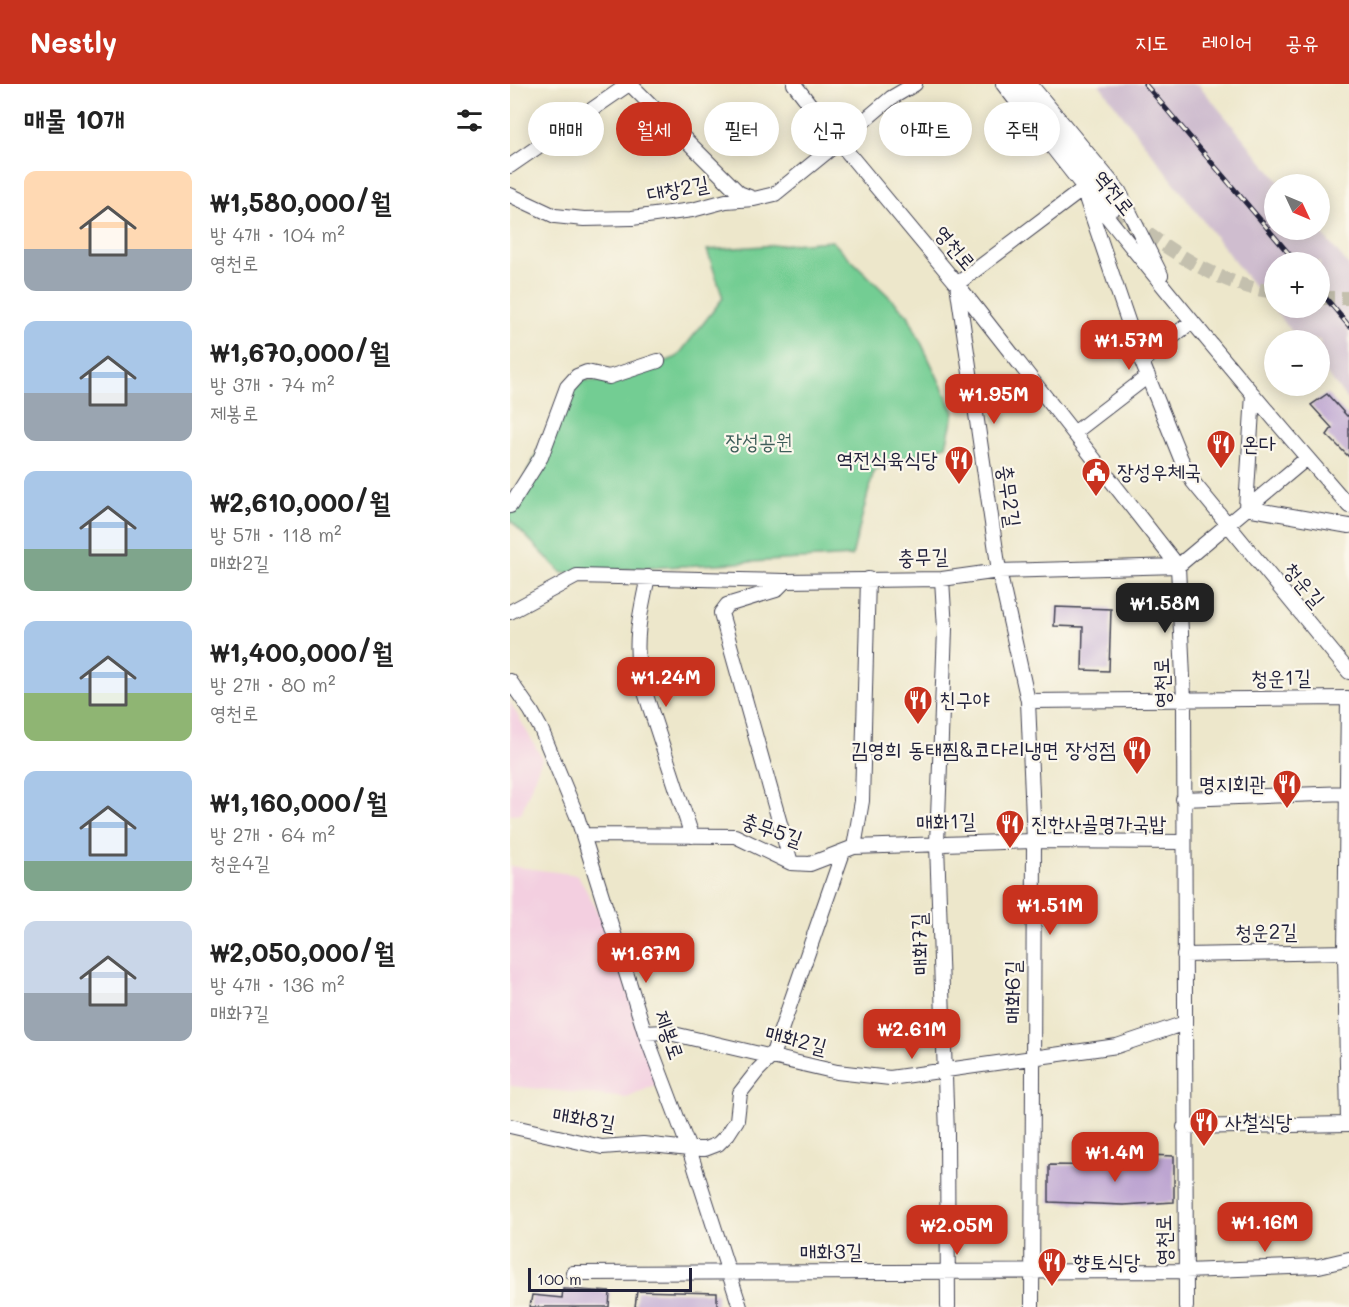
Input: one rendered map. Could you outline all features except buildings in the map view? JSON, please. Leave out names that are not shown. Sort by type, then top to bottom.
[{"type":"street","points":[[510,166],[630,84],[739,193],[754,199]]},
{"type":"street","name":"영천로","points":[[794,84],[808,102]]},
{"type":"street","name":"대창2길","points":[[867,118],[891,98],[915,84]]},
{"type":"street","name":"역전로","points":[[1003,84],[1083,189],[1349,506]]},
{"type":"street","points":[[1016,84],[1113,208]]},
{"type":"street","name":"역전로","points":[[1030,84],[1119,191],[1173,298]]},
{"type":"street","name":"대창2길","points":[[510,195],[555,216],[584,219],[632,218],[692,210],[726,201],[754,199],[775,194],[822,156]]},
{"type":"street","name":"영천로","points":[[851,156],[957,284],[1178,566],[1184,700],[1185,1307]]},
{"type":"street","points":[[957,284],[1083,189]]},
{"type":"street","name":"청운길","points":[[1083,189],[1142,362],[1186,469],[1204,499],[1349,672]]},
{"type":"street","name":"충무2길","points":[[957,284],[999,571]]},
{"type":"street","points":[[1142,362],[1192,321]]},
{"type":"street","points":[[510,506],[541,457],[567,387],[577,376],[587,372],[609,377],[658,361]]},
{"type":"street","points":[[1074,433],[1148,376]]},
{"type":"street","points":[[1246,508],[1253,394]]},
{"type":"street","points":[[1178,566],[1307,458]]},
{"type":"street","points":[[1246,508],[1349,526]]},
{"type":"street","name":"충무길","points":[[510,612],[577,576],[784,581],[942,579],[999,571],[1178,566]]},
{"type":"street","name":"매화6길","points":[[999,571],[1028,701],[1034,841],[1032,1307]]},
{"type":"street","points":[[648,578],[636,643],[637,663],[640,680],[692,836]]},
{"type":"street","points":[[772,1056],[848,849],[862,801],[868,579]]},
{"type":"street","name":"매화7길","points":[[942,579],[945,629],[937,844],[948,1134],[948,1307]]},
{"type":"street","points":[[784,581],[776,591],[727,605],[721,613],[791,863]]},
{"type":"street","name":"제봉로","points":[[510,681],[531,711],[556,760],[584,835],[645,1033],[688,1149],[740,1307]]},
{"type":"street","name":"청운1길","points":[[1028,701],[1349,698],[1347,952],[1349,1124]]},
{"type":"street","points":[[1183,799],[1348,793]]},
{"type":"street","name":"충무5길","points":[[584,835],[735,836],[791,863],[810,864],[848,849]]},
{"type":"street","name":"매화1길","points":[[848,849],[1034,841],[1184,842]]},
{"type":"street","name":"청운2길","points":[[1184,955],[1347,952]]},
{"type":"street","name":"매화2길","points":[[645,1033],[665,1032],[837,1072],[890,1078],[1117,1046],[1185,1023]]},
{"type":"street","name":"매화8길","points":[[510,1126],[602,1147],[643,1144],[705,1149],[718,1144],[737,1120],[740,1093],[772,1056]]},
{"type":"street","points":[[1184,1127],[1349,1124]]},
{"type":"street","name":"매화3길","points":[[573,1274],[1185,1271],[1320,1266],[1349,1258]]},
{"type":"shaded area","points":[[1099,84],[1198,84],[1273,174],[1264,174],[1264,240],[1327,240],[1349,266],[1349,401],[1330,378],[1330,330],[1291,330],[1281,318],[1330,318],[1330,252],[1264,252],[1264,298]]},
{"type":"shaded area","points":[[510,702],[542,758],[521,814],[510,815]]},
{"type":"shaded area","points":[[510,866],[578,875],[608,931],[657,1084],[627,1098],[510,1086]]},
{"type":"green space","name":"장성공원","points":[[832,241],[908,315],[954,412],[946,446],[874,470],[852,556],[562,573],[510,520],[510,507],[573,380],[617,381],[677,357],[723,298],[707,250]]},
{"type":"tunnel","points":[[1114,208],[1189,261],[1232,281],[1264,290]]},
{"type":"tunnel","points":[[1330,298],[1349,298]]},
{"type":"railway","points":[[1145,84],[1288,252]]},
{"type":"railway","points":[[1330,303],[1349,326]]},
{"type":"place","name":"온다","points":[[1221,470]]},
{"type":"place","name":"역전식육식당","points":[[959,486]]},
{"type":"place","name":"장성우체국","points":[[1096,498]]},
{"type":"place","name":"친구야","points":[[918,726]]},
{"type":"place","name":"김영희 동태찜&코다리냉면 장성점","points":[[1137,776]]},
{"type":"place","name":"명지회관","points":[[1287,810]]},
{"type":"place","name":"진한사골명가국밥","points":[[1010,850]]},
{"type":"place","name":"사철식당","points":[[1204,1148]]},
{"type":"place","name":"향토식당","points":[[1052,1288]]}]
